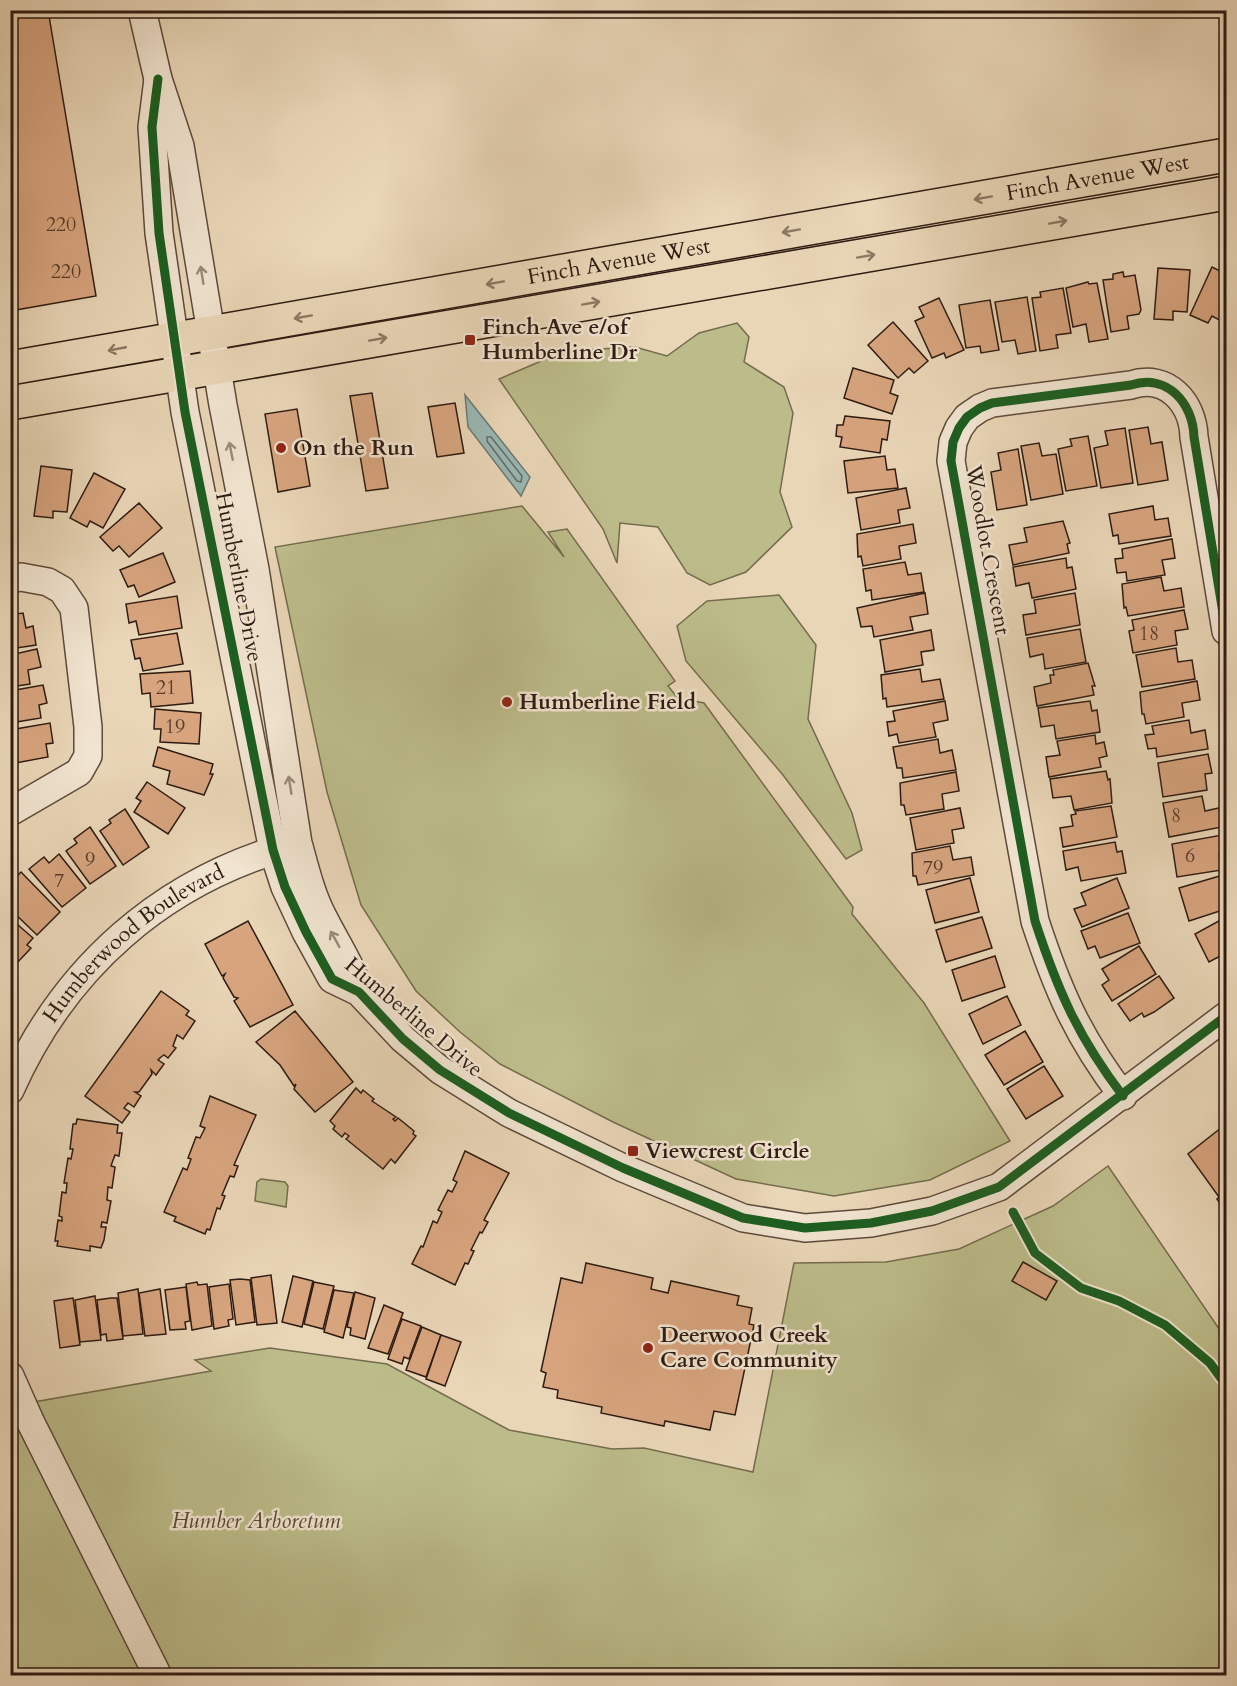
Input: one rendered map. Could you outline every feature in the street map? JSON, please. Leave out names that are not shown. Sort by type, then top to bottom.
[{"type":"main road","name":"Finch Avenue West","points":[[10,368],[1227,155]]},
{"type":"main road","name":"Finch Avenue West","points":[[10,403],[1227,193]]},
{"type":"street","name":"Humberline Drive","points":[[142,10],[158,79],[180,146],[217,367],[255,569],[286,846]]},
{"type":"street","name":"Humberline Drive","points":[[158,79],[152,127],[159,233],[180,374],[286,846],[310,887],[322,916],[353,969],[359,992],[403,1039],[440,1070],[509,1113],[623,1168],[743,1218],[805,1228],[871,1223],[932,1211],[999,1187],[1227,1016]]},
{"type":"street","name":"Woodlot Crescent","points":[[1123,1096],[1076,1026],[1056,984],[1035,921],[951,461],[953,442],[967,417],[992,403],[1131,385],[1142,381],[1161,384],[1177,393],[1194,421],[1194,437],[1227,631]]},
{"type":"street","points":[[10,579],[21,577],[48,582],[62,590],[74,609],[88,727],[88,756],[79,772],[10,812]]},
{"type":"street","name":"Humberwood Boulevard","points":[[10,1090],[19,1048],[105,950],[138,920],[183,889],[235,863],[286,846]]},
{"type":"street","points":[[10,1376],[30,1421],[156,1671]]},
{"type":"green space","points":[[737,323],[749,337],[744,362],[784,387],[793,413],[780,492],[792,527],[746,572],[710,585],[687,573],[658,527],[620,523],[617,563],[603,529],[499,379],[565,351],[635,347],[667,356],[699,333]]},
{"type":"green space","points":[[522,506],[564,557],[548,532],[567,529],[675,681],[668,686],[681,702],[689,700],[704,703],[853,907],[852,914],[924,1003],[1010,1141],[930,1180],[834,1196],[736,1179],[613,1122],[500,1064],[460,1032],[416,991],[361,905],[327,792],[275,547]]},
{"type":"green space","points":[[779,595],[816,645],[808,719],[852,813],[862,850],[846,859],[783,775],[686,661],[677,626],[707,601]]},
{"type":"green space","name":"Humber Arboretum","points":[[1108,1166],[1226,1339],[1226,1675],[11,1676],[11,1406],[211,1371],[195,1360],[270,1348],[387,1364],[509,1430],[612,1449],[644,1448],[753,1472],[794,1263],[886,1262],[959,1249],[1053,1206]]},
{"type":"green space","points":[[261,1179],[285,1182],[288,1186],[286,1207],[255,1201],[257,1182]]},
{"type":"water","points":[[465,395],[530,477],[521,496],[468,427]]},
{"type":"building","points":[[10,10],[48,10],[96,296],[10,311]]},
{"type":"building","points":[[1226,263],[1225,323],[1212,316],[1208,323],[1190,315],[1212,267],[1222,272]]},
{"type":"building","points":[[1158,268],[1190,270],[1187,312],[1173,311],[1173,320],[1154,319]]},
{"type":"building","points":[[1123,272],[1124,277],[1135,275],[1141,310],[1139,314],[1127,316],[1129,329],[1111,332],[1103,280],[1113,279],[1113,274]]},
{"type":"building","points":[[1088,282],[1089,284],[1097,283],[1108,339],[1089,342],[1086,324],[1073,327],[1066,288]]},
{"type":"building","points":[[1063,288],[1071,333],[1056,335],[1058,348],[1040,351],[1032,298],[1041,297],[1040,292]]},
{"type":"building","points":[[1027,297],[1036,351],[1018,354],[1015,340],[1002,342],[995,302]]},
{"type":"building","points":[[939,298],[964,350],[946,358],[944,353],[932,358],[915,321],[924,317],[919,307]]},
{"type":"building","points":[[990,300],[999,350],[981,353],[980,346],[966,348],[959,305]]},
{"type":"building","points":[[893,322],[928,361],[914,373],[909,368],[898,378],[868,345]]},
{"type":"building","points":[[853,368],[894,380],[890,393],[898,396],[892,414],[844,398]]},
{"type":"building","points":[[372,393],[388,488],[366,491],[350,396]]},
{"type":"building","points":[[455,403],[464,453],[437,457],[428,407]]},
{"type":"building","points":[[297,409],[310,486],[278,492],[265,414]]},
{"type":"building","points":[[845,416],[890,421],[887,440],[882,439],[880,453],[840,447],[842,437],[836,436],[837,425],[843,425]]},
{"type":"building","points":[[1148,427],[1151,444],[1162,442],[1168,480],[1138,485],[1129,430]]},
{"type":"building","points":[[1125,428],[1133,483],[1101,488],[1094,448],[1108,445],[1105,431]]},
{"type":"building","points":[[1088,436],[1097,486],[1066,491],[1058,449],[1072,446],[1070,439]]},
{"type":"building","points":[[1039,443],[1042,456],[1056,454],[1063,494],[1031,500],[1021,446]]},
{"type":"building","points":[[1018,449],[1027,505],[997,510],[991,472],[1001,470],[998,453]]},
{"type":"building","points":[[885,456],[887,470],[895,469],[898,488],[848,493],[844,461]]},
{"type":"building","points":[[41,466],[72,470],[67,512],[53,511],[53,518],[34,516]]},
{"type":"building","points":[[10,469],[15,469],[15,515],[10,515]]},
{"type":"building","points":[[94,473],[125,489],[103,528],[90,521],[87,527],[70,518]]},
{"type":"building","points":[[906,488],[910,508],[898,510],[900,523],[861,530],[856,498]]},
{"type":"building","points":[[139,503],[162,528],[129,557],[119,546],[113,551],[100,537]]},
{"type":"building","points":[[1153,506],[1155,520],[1168,518],[1171,536],[1119,544],[1118,535],[1113,536],[1109,514]]},
{"type":"building","points":[[1063,521],[1070,543],[1067,544],[1069,553],[1013,565],[1009,545],[1027,542],[1024,528]]},
{"type":"building","points":[[913,524],[916,543],[899,546],[901,559],[863,566],[861,556],[858,557],[857,534]]},
{"type":"building","points":[[1172,539],[1175,558],[1162,560],[1165,575],[1127,581],[1126,572],[1117,573],[1115,559],[1123,558],[1122,549]]},
{"type":"building","points":[[163,553],[175,582],[139,597],[134,585],[128,587],[120,570]]},
{"type":"building","points":[[1066,558],[1067,568],[1072,567],[1076,589],[1032,598],[1029,583],[1016,586],[1013,567]]},
{"type":"building","points":[[905,562],[908,575],[921,573],[924,592],[872,600],[871,590],[866,591],[863,569]]},
{"type":"building","points":[[1161,577],[1164,591],[1181,588],[1184,607],[1128,616],[1126,607],[1124,608],[1122,584]]},
{"type":"building","points":[[925,593],[928,614],[910,617],[913,630],[874,637],[872,626],[861,627],[857,608]]},
{"type":"building","points":[[1075,593],[1080,625],[1026,635],[1023,615],[1036,613],[1034,600]]},
{"type":"building","points":[[177,596],[182,628],[139,635],[136,621],[129,623],[126,604]]},
{"type":"building","points":[[1184,610],[1188,629],[1175,631],[1177,645],[1133,653],[1129,631],[1134,630],[1132,620]]},
{"type":"building","points":[[23,613],[26,628],[33,626],[36,645],[10,649],[10,615]]},
{"type":"building","points":[[1080,629],[1086,662],[1045,669],[1043,654],[1030,657],[1027,638]]},
{"type":"building","points":[[931,630],[934,650],[921,652],[923,665],[885,672],[880,640]]},
{"type":"building","points":[[177,633],[183,664],[143,671],[140,658],[135,659],[131,640]]},
{"type":"building","points":[[1176,648],[1178,662],[1192,660],[1195,679],[1142,687],[1136,655]]},
{"type":"building","points":[[37,649],[41,667],[28,670],[30,684],[10,687],[10,655]]},
{"type":"building","points":[[1088,663],[1095,686],[1092,686],[1094,695],[1037,706],[1034,687],[1051,683],[1050,675],[1054,675],[1053,670]]},
{"type":"building","points":[[920,669],[922,682],[940,679],[944,699],[887,707],[886,698],[883,699],[881,675]]},
{"type":"building","points":[[190,671],[193,703],[151,707],[150,693],[142,694],[140,674]]},
{"type":"building","points":[[1197,681],[1200,700],[1182,703],[1184,717],[1146,724],[1144,714],[1142,714],[1140,692]]},
{"type":"building","points":[[43,685],[47,703],[39,705],[41,718],[10,723],[10,691]]},
{"type":"building","points":[[945,701],[948,720],[933,723],[936,737],[899,743],[897,734],[889,736],[887,722],[895,721],[893,711]]},
{"type":"building","points":[[1090,701],[1092,711],[1097,710],[1100,732],[1056,739],[1054,725],[1041,727],[1038,708]]},
{"type":"building","points":[[155,709],[201,713],[199,744],[160,742],[161,729],[154,729]]},
{"type":"building","points":[[1189,720],[1191,733],[1205,730],[1208,749],[1157,757],[1156,748],[1148,749],[1145,735],[1154,734],[1152,726]]},
{"type":"building","points":[[50,723],[53,743],[46,744],[48,757],[10,764],[10,730]]},
{"type":"building","points":[[1095,735],[1096,744],[1104,742],[1107,756],[1099,758],[1101,767],[1049,777],[1046,757],[1060,755],[1057,741]]},
{"type":"building","points":[[938,739],[940,753],[952,750],[956,770],[903,778],[902,768],[897,768],[893,747]]},
{"type":"building","points":[[158,747],[213,764],[210,774],[213,774],[204,795],[167,784],[170,771],[153,766]]},
{"type":"building","points":[[1208,754],[1212,773],[1205,774],[1207,790],[1163,797],[1158,763]]},
{"type":"building","points":[[1106,771],[1108,780],[1110,779],[1112,803],[1074,810],[1071,796],[1053,798],[1050,779]]},
{"type":"building","points":[[956,772],[959,791],[942,794],[944,809],[906,815],[904,805],[901,805],[900,783]]},
{"type":"building","points":[[147,782],[185,808],[168,834],[134,812],[141,801],[136,798]]},
{"type":"building","points":[[1202,796],[1205,811],[1219,808],[1222,827],[1169,837],[1163,803]]},
{"type":"building","points":[[1111,806],[1117,837],[1063,847],[1060,828],[1073,826],[1071,815],[1076,814],[1075,811]]},
{"type":"building","points":[[960,808],[964,828],[952,830],[954,843],[916,850],[910,818]]},
{"type":"building","points":[[125,809],[149,847],[123,865],[100,831],[111,823],[109,820]]},
{"type":"building","points":[[90,827],[116,866],[90,884],[66,851],[77,843],[74,839]]},
{"type":"building","points":[[1222,835],[1225,854],[1219,855],[1222,870],[1177,877],[1172,844]]},
{"type":"building","points":[[1115,842],[1117,852],[1122,851],[1126,873],[1081,881],[1078,867],[1066,870],[1063,851]]},
{"type":"building","points":[[950,846],[953,860],[971,857],[974,875],[918,885],[916,876],[913,876],[912,853]]},
{"type":"building","points":[[59,854],[86,888],[62,907],[29,869],[44,857],[49,863]]},
{"type":"building","points":[[21,872],[60,912],[37,935],[10,909],[10,902],[17,895],[10,889],[10,883]]},
{"type":"building","points":[[1223,875],[1226,886],[1226,909],[1189,921],[1179,888]]},
{"type":"building","points":[[970,878],[979,912],[935,923],[926,890]]},
{"type":"building","points":[[1117,878],[1129,908],[1082,927],[1074,909],[1086,905],[1081,893]]},
{"type":"building","points":[[1128,913],[1140,943],[1100,958],[1095,946],[1088,949],[1081,931]]},
{"type":"building","points":[[982,917],[992,948],[946,962],[936,930]]},
{"type":"building","points":[[1226,917],[1226,953],[1209,962],[1195,934]]},
{"type":"building","points":[[10,918],[33,938],[27,945],[31,948],[15,965],[10,961]]},
{"type":"building","points":[[248,921],[293,1005],[250,1027],[234,1001],[238,998],[234,997],[223,978],[225,974],[222,976],[205,944]]},
{"type":"building","points":[[1139,946],[1156,974],[1112,1001],[1102,985],[1109,980],[1102,969]]},
{"type":"building","points":[[995,956],[1005,987],[962,1001],[952,970]]},
{"type":"building","points":[[1159,976],[1174,998],[1154,1012],[1144,1017],[1142,1013],[1130,1021],[1118,1004]]},
{"type":"building","points":[[161,991],[189,1011],[186,1015],[195,1021],[183,1039],[177,1035],[173,1046],[176,1048],[168,1058],[164,1055],[158,1060],[164,1064],[156,1075],[151,1070],[152,1074],[139,1092],[135,1092],[141,1096],[134,1107],[128,1103],[124,1108],[130,1112],[122,1123],[85,1096]]},
{"type":"building","points":[[1007,996],[1021,1025],[983,1044],[969,1014]]},
{"type":"building","points":[[295,1011],[353,1082],[315,1112],[294,1089],[296,1084],[294,1086],[280,1065],[256,1042]]},
{"type":"building","points":[[1025,1031],[1043,1062],[1004,1085],[985,1055]]},
{"type":"building","points":[[1044,1066],[1063,1096],[1026,1119],[1007,1089]]},
{"type":"building","points":[[356,1088],[361,1093],[363,1090],[374,1099],[372,1101],[396,1117],[393,1119],[395,1121],[398,1118],[414,1131],[413,1134],[416,1136],[395,1163],[391,1159],[383,1169],[346,1139],[349,1136],[345,1133],[342,1137],[333,1129],[335,1126],[330,1121]]},
{"type":"building","points":[[210,1096],[256,1115],[234,1165],[238,1166],[234,1177],[230,1176],[222,1195],[225,1196],[220,1209],[217,1208],[210,1230],[207,1229],[205,1234],[174,1221],[176,1217],[164,1212],[183,1168],[187,1170],[191,1159],[188,1158],[196,1137],[200,1138],[205,1128],[200,1126]]},
{"type":"building","points":[[77,1119],[118,1125],[117,1133],[122,1133],[119,1156],[115,1155],[111,1166],[115,1167],[112,1188],[108,1187],[107,1200],[111,1201],[107,1223],[102,1222],[101,1227],[106,1227],[104,1240],[101,1248],[90,1246],[90,1251],[57,1246],[58,1241],[55,1241],[58,1220],[62,1221],[62,1217],[59,1216],[62,1192],[66,1193],[67,1183],[64,1183],[68,1158],[71,1159],[73,1149],[70,1149],[73,1124],[76,1124]]},
{"type":"building","points":[[1226,1124],[1226,1212],[1217,1199],[1219,1197],[1188,1154]]},
{"type":"building","points":[[465,1151],[509,1173],[484,1220],[488,1222],[471,1250],[474,1251],[468,1264],[465,1263],[455,1285],[412,1264],[421,1246],[423,1247],[433,1221],[437,1223],[442,1212],[438,1210],[448,1190],[452,1192],[457,1182],[453,1180]]},
{"type":"building","points":[[1023,1262],[1057,1281],[1046,1300],[1012,1281]]},
{"type":"building","name":"Deerwood Creek Care Community","points":[[586,1263],[653,1278],[651,1289],[668,1293],[671,1281],[739,1296],[737,1305],[752,1308],[749,1324],[754,1325],[735,1415],[714,1411],[710,1430],[665,1421],[664,1426],[601,1413],[602,1407],[557,1398],[558,1390],[543,1387],[546,1373],[541,1371],[561,1278],[582,1283]]},
{"type":"building","points":[[271,1275],[277,1323],[257,1325],[251,1278]]},
{"type":"building","points":[[293,1276],[313,1281],[302,1327],[282,1322]]},
{"type":"building","points":[[230,1280],[250,1280],[255,1322],[236,1325]]},
{"type":"building","points":[[197,1282],[198,1285],[207,1284],[212,1326],[192,1330],[186,1284]]},
{"type":"building","points":[[314,1282],[334,1286],[323,1329],[304,1324]]},
{"type":"building","points":[[229,1284],[233,1319],[228,1320],[229,1326],[214,1329],[209,1287]]},
{"type":"building","points":[[186,1287],[190,1321],[185,1322],[186,1329],[170,1330],[165,1290]]},
{"type":"building","points":[[138,1289],[143,1334],[123,1336],[118,1293]]},
{"type":"building","points":[[160,1289],[166,1334],[145,1336],[139,1293]]},
{"type":"building","points":[[334,1290],[354,1293],[343,1338],[324,1332]]},
{"type":"building","points":[[355,1292],[375,1298],[365,1339],[350,1335],[351,1328],[347,1327]]},
{"type":"building","points":[[95,1296],[101,1340],[80,1342],[75,1300]]},
{"type":"building","points":[[73,1298],[80,1345],[60,1348],[54,1301]]},
{"type":"building","points":[[117,1298],[123,1339],[107,1341],[106,1334],[101,1335],[97,1300]]},
{"type":"building","points":[[384,1305],[403,1313],[388,1354],[368,1348]]},
{"type":"building","points":[[402,1319],[421,1326],[409,1359],[404,1357],[402,1364],[388,1359]]},
{"type":"building","points":[[422,1327],[441,1335],[426,1377],[406,1370]]},
{"type":"building","points":[[441,1335],[461,1342],[445,1386],[426,1379]]},
{"type":"cycle path","points":[[158,79],[152,127],[159,233],[185,412],[273,850],[285,887],[332,979],[359,992],[403,1039],[440,1070],[509,1113],[623,1168],[743,1218],[805,1228],[871,1223],[932,1211],[999,1187],[1226,1016]]},
{"type":"cycle path","points":[[1123,1096],[1081,1033],[1061,992],[1035,921],[951,461],[953,442],[967,417],[992,403],[1144,382],[1156,383],[1176,394],[1189,413],[1192,425],[1226,631]]},
{"type":"cycle path","points":[[1013,1212],[1035,1253],[1081,1288],[1119,1301],[1165,1325],[1210,1363],[1226,1385]]},
{"type":"place","name":"Finch Ave e/of Humberline Dr","points":[[470,340]]},
{"type":"place","name":"On the Run","points":[[281,448]]},
{"type":"place","name":"Humberline Field","points":[[507,702]]},
{"type":"place","name":"Viewcrest Circle","points":[[633,1151]]},
{"type":"place","name":"Deerwood Creek Care Community","points":[[648,1348]]}]
